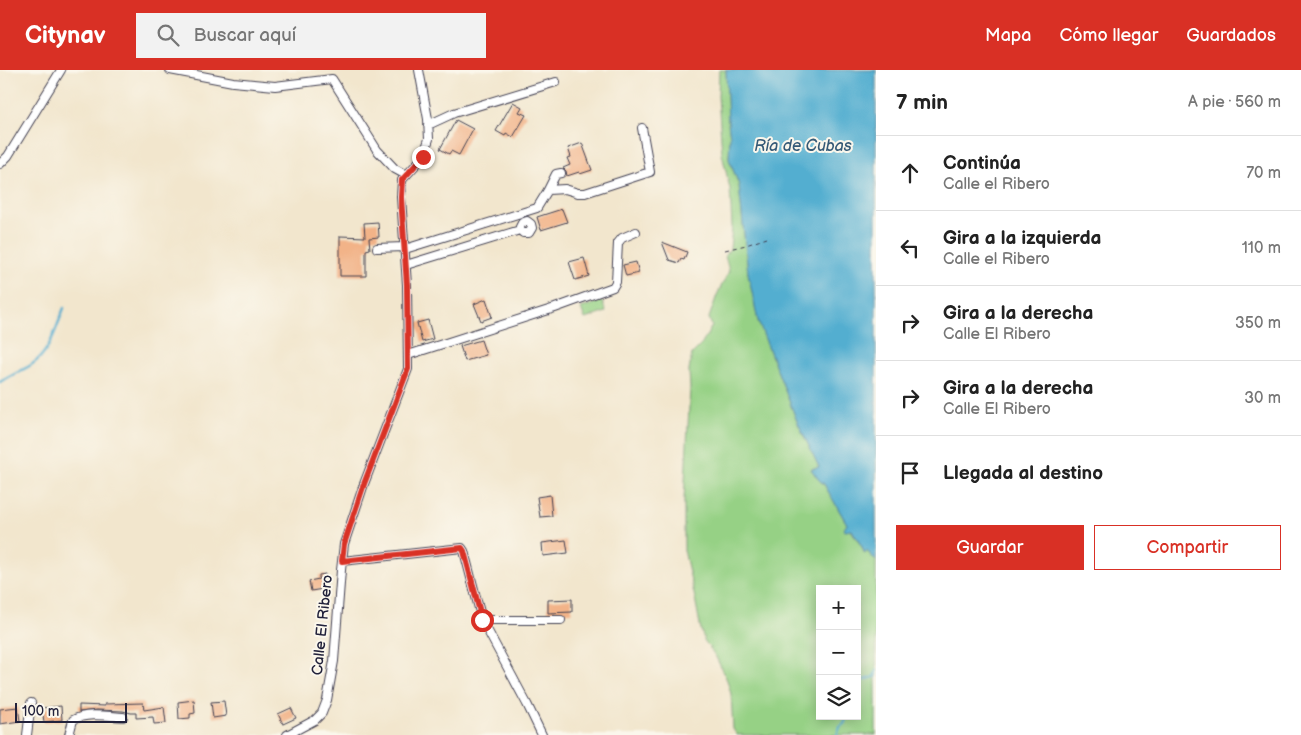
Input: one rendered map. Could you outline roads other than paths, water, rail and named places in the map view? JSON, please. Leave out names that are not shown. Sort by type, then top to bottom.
[{"type":"street","points":[[0,164],[13,148],[61,70]]},
{"type":"street","points":[[170,70],[234,82],[275,86],[332,79],[377,150],[395,169],[406,175],[423,157],[429,139],[420,70]]},
{"type":"street","points":[[428,125],[454,113],[556,82]]},
{"type":"street","points":[[548,190],[565,189],[585,193],[650,172],[642,128]]},
{"type":"street","points":[[377,248],[404,248],[537,208],[556,174],[561,173]]},
{"type":"street","name":"Calle El Ribero","points":[[287,735],[315,720],[322,713],[327,700],[334,661],[344,544],[364,484],[408,369],[407,285],[401,197],[402,180],[406,175]]},
{"type":"street","points":[[406,265],[520,230]]},
{"type":"street","points":[[408,355],[555,308],[613,287],[616,282],[618,243],[622,238],[636,232]]},
{"type":"street","name":"Calle El Ribero","points":[[342,561],[462,548],[482,620],[532,712],[542,735]]},
{"type":"street","points":[[482,620],[561,620]]},
{"type":"street","points":[[27,735],[31,703]]},
{"type":"street","points":[[69,735],[73,720],[79,717],[123,717]]},
{"type":"water","name":"Ría de Cubas","points":[[726,70],[876,70],[876,561],[867,551],[865,554],[852,530],[845,531],[844,529],[847,524],[824,484],[811,469],[819,467],[797,421],[758,321],[748,273],[739,185],[729,159],[730,137]]},
{"type":"waterway","points":[[0,382],[38,360],[52,340],[64,308]]},
{"type":"waterway","points":[[861,681],[874,677],[876,671]]},
{"type":"waterway","points":[[837,735],[845,720]]}]
